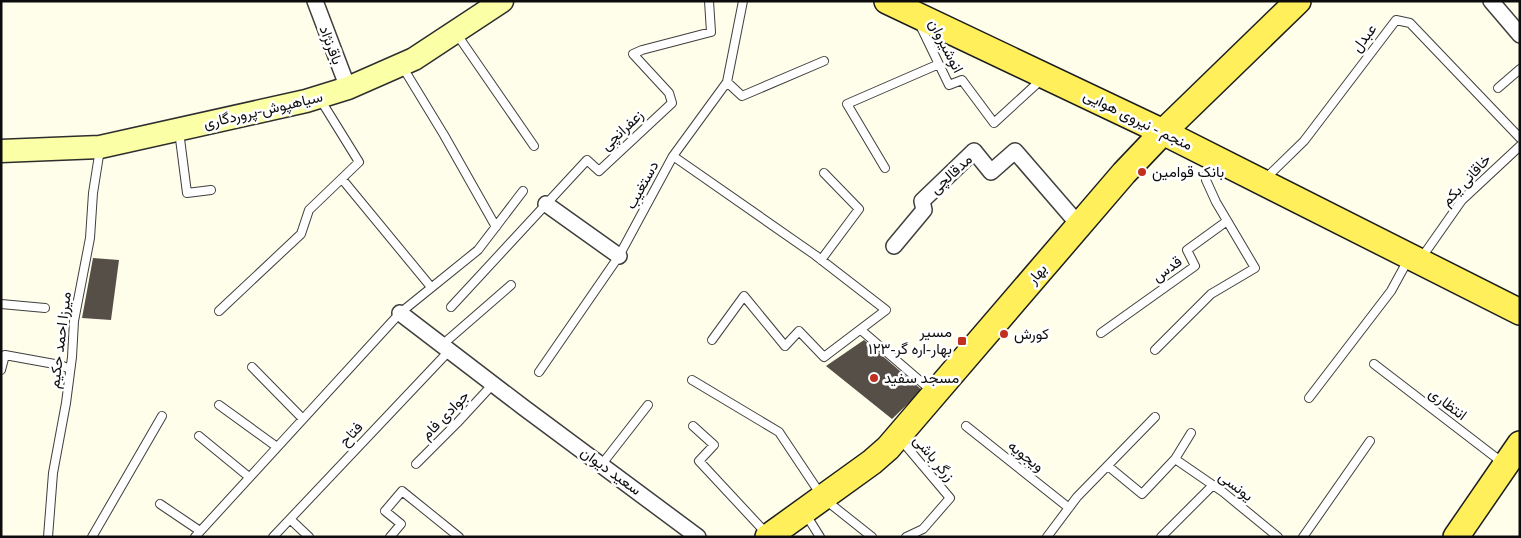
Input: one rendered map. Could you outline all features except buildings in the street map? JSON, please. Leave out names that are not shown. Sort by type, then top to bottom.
[{"type":"main road","name":"منجم - نیروی هوایی","points":[[887,1],[1163,132],[1520,312]]},
{"type":"main road","name":"بهار","points":[[769,536],[872,462],[888,448],[1079,225],[1163,132],[1298,1]]},
{"type":"main road","points":[[1456,537],[1520,444]]},
{"type":"street","name":"باقرنژاد","points":[[315,1],[348,88]]},
{"type":"street","name":"سیاهپوش-پروردگاری","points":[[1,150],[100,147],[319,97],[348,88],[414,59],[455,32],[480,11],[502,1]]},
{"type":"street","points":[[1490,1],[1520,34]]},
{"type":"street","name":"مدقالچی","points":[[894,246],[924,210],[922,201],[974,151],[991,172],[1015,151],[1079,225]]},
{"type":"street","points":[[546,204],[618,256]]},
{"type":"street","name":"سعید دیوان","points":[[400,313],[698,537]]},
{"type":"lane","name":"زعفرانچی","points":[[451,306],[587,160],[599,170],[672,103],[669,93],[633,54],[711,32],[709,1]]},
{"type":"lane","name":"دستغیب","points":[[539,372],[618,256],[673,156],[727,82],[743,1]]},
{"type":"lane","name":"انوشیروان","points":[[914,14],[950,85],[962,80],[994,123],[1045,76]]},
{"type":"lane","name":"عبدل","points":[[1262,182],[1304,141],[1396,20],[1410,23],[1520,138]]},
{"type":"lane","points":[[455,32],[534,146]]},
{"type":"lane","points":[[727,82],[742,96],[824,61]]},
{"type":"lane","points":[[401,64],[496,227]]},
{"type":"lane","points":[[885,168],[847,104],[939,64]]},
{"type":"lane","points":[[1498,88],[1520,69]]},
{"type":"lane","points":[[219,311],[301,234],[309,210],[359,162],[319,97]]},
{"type":"lane","points":[[179,129],[187,193],[210,190]]},
{"type":"lane","name":"خاقانی یکم","points":[[1309,398],[1462,200],[1520,146]]},
{"type":"lane","name":"میرزا احمد حکیم","points":[[48,537],[52,473],[66,403],[74,321],[90,238],[100,147]]},
{"type":"lane","points":[[673,156],[821,260],[886,310],[824,357],[799,331],[785,346],[744,296],[712,340]]},
{"type":"lane","points":[[1155,350],[1211,294],[1255,268],[1216,202],[1206,180],[1210,156]]},
{"type":"lane","points":[[821,260],[859,209],[824,173]]},
{"type":"lane","points":[[342,179],[432,288]]},
{"type":"lane","points":[[160,504],[198,534],[400,313],[478,250],[523,192]]},
{"type":"lane","name":"قدس","points":[[1101,333],[1195,266],[1187,250],[1227,221]]},
{"type":"lane","name":"فتاح","points":[[273,537],[446,348],[511,285]]},
{"type":"lane","points":[[1,304],[45,308]]},
{"type":"lane","points":[[861,330],[935,393]]},
{"type":"lane","points":[[1,370],[6,355],[60,365],[70,369]]},
{"type":"lane","name":"انتظاری","points":[[1374,364],[1506,465]]},
{"type":"lane","points":[[252,367],[303,418]]},
{"type":"lane","points":[[692,380],[779,432],[813,505],[820,537]]},
{"type":"lane","name":"جوادی فام","points":[[416,464],[493,384]]},
{"type":"lane","points":[[219,405],[277,448]]},
{"type":"lane","points":[[602,464],[648,405]]},
{"type":"lane","points":[[92,537],[162,416]]},
{"type":"lane","points":[[1047,537],[1069,508],[1155,417]]},
{"type":"lane","points":[[693,426],[714,445],[698,461],[769,536]]},
{"type":"lane","name":"ویجویه","points":[[966,426],[1069,508]]},
{"type":"lane","points":[[1108,466],[1142,494],[1175,460],[1191,433]]},
{"type":"lane","points":[[199,436],[249,478]]},
{"type":"lane","name":"زرگر باشی","points":[[898,437],[950,498],[923,529],[906,537]]},
{"type":"lane","points":[[1303,537],[1370,441]]},
{"type":"lane","name":"یونسی","points":[[1175,460],[1213,485],[1276,536]]},
{"type":"lane","points":[[1162,537],[1213,485]]},
{"type":"lane","points":[[390,537],[401,524],[385,511],[402,491],[456,536]]},
{"type":"lane","points":[[813,505],[872,537]]},
{"type":"lane","points":[[290,519],[309,537]]},
{"type":"place","name":"بانک قوامین","points":[[1142,172]]},
{"type":"place","name":"کورش","points":[[1004,334]]},
{"type":"place","name":"مسیر ۱۲۳-بهار-اره گر","points":[[962,341]]},
{"type":"place","name":"مسجد سفید","points":[[874,378]]}]
